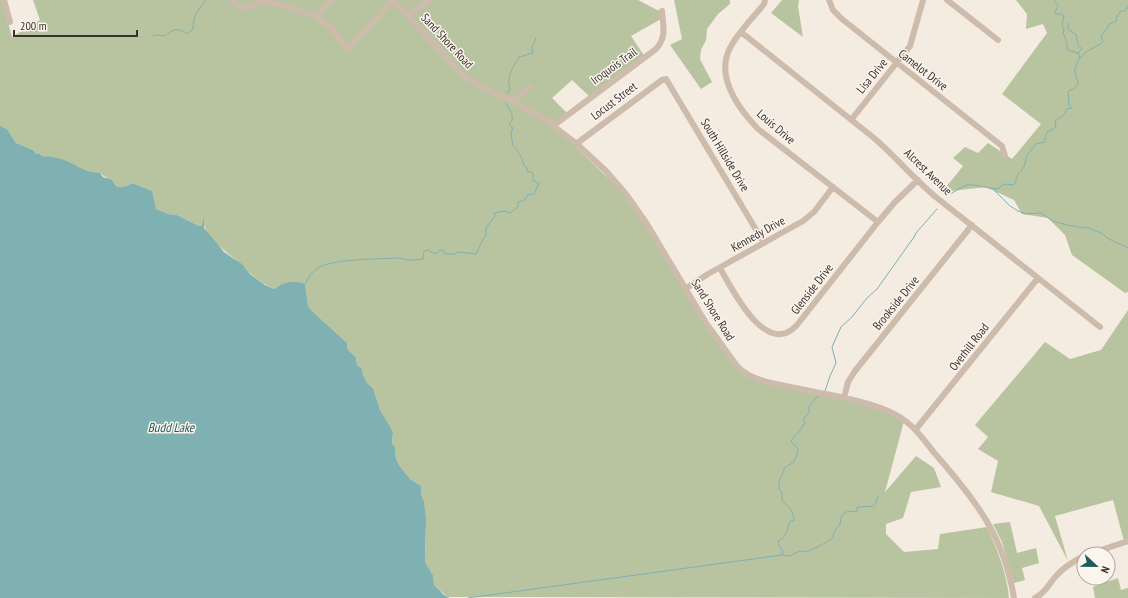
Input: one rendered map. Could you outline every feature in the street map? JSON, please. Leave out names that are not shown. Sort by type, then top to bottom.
[{"type":"street","points":[[4,0],[10,22]]},
{"type":"street","points":[[232,0],[236,5],[242,8],[262,2],[270,2],[316,16],[329,26],[348,49],[393,0]]},
{"type":"street","points":[[316,16],[332,0]]},
{"type":"street","name":"Sand Shore Road","points":[[393,0],[462,74],[478,85],[534,113],[576,144],[606,171],[632,201],[663,249],[685,289],[716,339],[742,371],[754,378],[767,382],[868,403],[888,410],[905,420],[916,429],[966,490],[987,520],[996,536],[1008,573],[1014,598]]},
{"type":"street","points":[[408,16],[429,0]]},
{"type":"street","name":"Louis Drive","points":[[765,0],[764,4],[731,46],[725,64],[726,79],[732,93],[748,119],[758,129],[878,222]]},
{"type":"street","name":"Camelot Drive","points":[[829,0],[833,10],[842,19],[1002,146],[1005,156]]},
{"type":"street","name":"Lisa Drive","points":[[851,120],[897,63],[911,43],[923,0]]},
{"type":"street","points":[[947,0],[998,40]]},
{"type":"street","name":"Iroquois Trail","points":[[553,126],[661,44],[663,37],[662,11]]},
{"type":"street","name":"Alcrest Avenue","points":[[741,32],[893,155],[937,198],[1100,327]]},
{"type":"street","name":"Locust Street","points":[[576,144],[662,80],[666,79]]},
{"type":"street","name":"South Hillside Drive","points":[[666,79],[764,243]]},
{"type":"street","points":[[512,101],[530,87]]},
{"type":"street","name":"Glenside Drive","points":[[720,268],[748,315],[770,332],[778,335],[786,334],[797,325],[895,202],[918,180]]},
{"type":"street","name":"Kennedy Drive","points":[[685,289],[809,216],[833,187]]},
{"type":"street","name":"Brookside Drive","points":[[844,398],[848,382],[855,371],[972,225]]},
{"type":"street","name":"Overhill Road","points":[[916,429],[1038,278]]},
{"type":"street","points":[[1115,546],[1128,542]]},
{"type":"street","points":[[1035,598],[1045,596],[1053,580],[1062,570],[1076,560]]},
{"type":"green space","points":[[0,0],[2,0],[12,37],[40,20],[33,0],[638,0],[661,12],[661,19],[631,36],[645,57],[590,97],[572,80],[552,98],[568,114],[554,126],[629,198],[738,369],[763,382],[874,405],[904,421],[885,492],[916,456],[934,468],[941,487],[911,492],[903,518],[886,524],[886,534],[904,552],[938,549],[940,534],[987,527],[1004,570],[1009,598],[447,597],[434,585],[433,575],[425,562],[426,529],[424,501],[421,494],[421,486],[410,479],[399,465],[395,447],[392,443],[393,433],[380,410],[373,388],[368,384],[363,375],[362,369],[357,365],[356,357],[348,350],[347,343],[308,306],[305,284],[288,283],[277,286],[274,289],[254,276],[217,244],[208,233],[203,220],[201,226],[199,226],[177,215],[168,214],[156,209],[144,188],[132,183],[123,188],[119,187],[100,173],[91,173],[70,163],[44,157],[38,153],[36,154],[33,150],[16,143],[7,129],[0,125]]},
{"type":"green space","points":[[674,0],[730,0],[730,4],[718,14],[707,29],[706,40],[701,50],[700,59],[712,82],[701,89],[670,45],[682,39]]},
{"type":"green space","points":[[782,0],[799,0],[798,6],[803,37],[771,13]]},
{"type":"green space","points":[[1016,0],[1128,0],[1128,292],[1125,293],[1072,255],[1065,235],[1048,218],[1022,214],[1014,200],[986,187],[942,192],[963,166],[953,158],[965,147],[978,153],[988,143],[1012,159],[1041,124],[1002,94],[1047,33],[1043,24],[1026,29],[1027,14]]},
{"type":"green space","points":[[1128,310],[1128,540],[1124,541],[1113,500],[1055,516],[1068,561],[1039,506],[991,492],[998,461],[978,449],[988,437],[975,425],[1045,342],[1070,359],[1101,350]]},
{"type":"green space","points":[[1010,522],[1017,553],[1036,548],[1039,563],[1022,568],[1025,580],[1014,583],[1002,542],[993,524]]},
{"type":"green space","points":[[1118,578],[1121,590],[1128,588],[1128,598],[1095,598],[1093,587],[1116,586],[1116,579]]},
{"type":"water","name":"Budd Lake","points":[[0,125],[7,129],[16,143],[33,150],[36,154],[38,153],[44,157],[59,158],[88,171],[100,173],[103,177],[112,180],[118,187],[123,187],[132,183],[152,191],[156,209],[168,214],[177,215],[199,226],[201,226],[204,218],[204,228],[224,252],[242,264],[250,274],[265,285],[274,289],[289,282],[305,284],[308,306],[347,343],[348,350],[356,357],[357,365],[362,369],[363,375],[368,384],[373,388],[380,410],[393,433],[392,443],[395,447],[396,458],[399,465],[410,479],[421,486],[426,519],[425,562],[433,575],[434,585],[445,596],[450,598],[0,598]]},
{"type":"waterway","points":[[153,36],[165,36],[176,30],[181,30],[187,34],[193,29],[196,13],[206,0]]},
{"type":"waterway","points":[[950,194],[966,185],[975,185],[994,189],[999,188],[1004,184],[1014,185],[1018,174],[1024,167],[1027,155],[1036,144],[1044,142],[1047,132],[1055,128],[1055,121],[1064,115],[1067,109],[1072,108],[1068,104],[1068,92],[1074,89],[1078,84],[1075,68],[1080,57],[1078,53],[1067,50],[1067,43],[1063,34],[1064,30],[1062,24],[1064,16],[1055,12],[1058,6],[1054,0]]},
{"type":"waterway","points":[[1080,58],[1086,52],[1102,43],[1103,41],[1101,36],[1108,25],[1116,21],[1117,16],[1121,11],[1125,11],[1128,6]]},
{"type":"waterway","points":[[1068,23],[1068,29],[1076,35],[1078,45],[1082,49],[1078,53]]},
{"type":"waterway","points":[[507,94],[510,89],[509,80],[512,69],[519,57],[533,53],[532,48],[536,38]]},
{"type":"waterway","points":[[305,284],[310,275],[320,267],[341,261],[400,258],[409,260],[423,259],[424,251],[428,250],[433,253],[443,250],[445,254],[455,254],[458,252],[476,254],[484,237],[486,236],[486,228],[495,216],[494,213],[504,211],[510,213],[519,206],[517,203],[526,199],[527,195],[534,194],[539,183],[533,181],[533,173],[527,171],[527,168],[524,166],[520,155],[513,146],[511,133],[513,128],[509,124],[512,117],[511,111],[506,103]]},
{"type":"waterway","points":[[994,190],[1010,206],[1018,211],[1026,214],[1041,213],[1053,221],[1083,228],[1087,227],[1128,248]]},
{"type":"waterway","points":[[825,391],[836,363],[832,347],[841,327],[877,289],[916,233],[937,209]]},
{"type":"waterway","points":[[782,555],[783,551],[779,546],[778,541],[785,535],[790,521],[794,521],[791,510],[782,501],[782,492],[779,490],[779,481],[784,468],[792,463],[796,456],[798,449],[791,441],[805,423],[803,420],[809,412],[809,406],[818,396]]},
{"type":"waterway","points":[[468,598],[782,555],[790,556],[800,551],[807,552],[833,538],[834,532],[840,524],[842,515],[850,511],[857,512],[857,507],[874,506],[878,496]]}]
